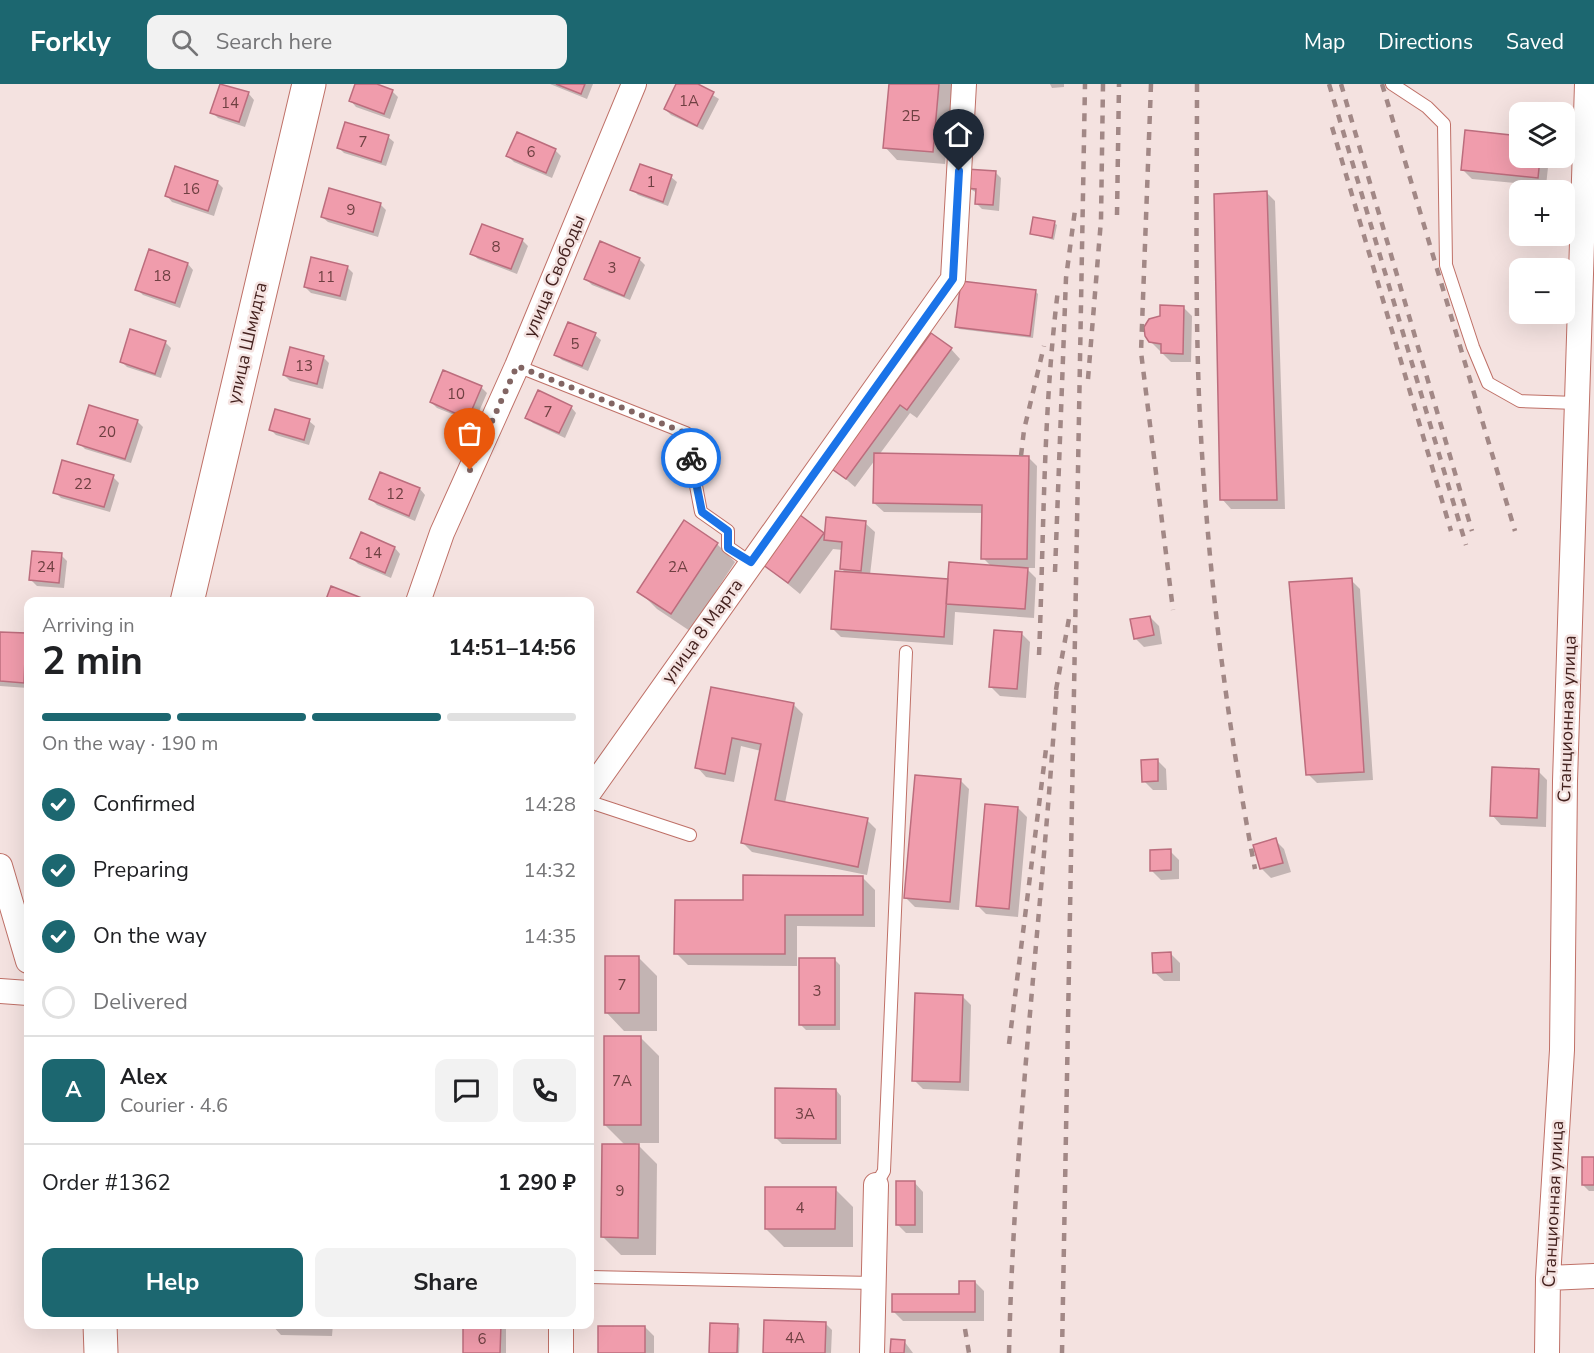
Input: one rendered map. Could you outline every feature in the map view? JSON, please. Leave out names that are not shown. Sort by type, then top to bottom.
[{"type":"street","name":"улица Шмидта","points":[[188,597],[309,84]]},
{"type":"street","name":"улица Свободы","points":[[420,597],[442,533],[517,366],[634,84]]},
{"type":"street","name":"улица 8 Марта","points":[[594,785],[953,279],[964,84]]},
{"type":"street","name":"Станционная улица","points":[[1547,1353],[1548,1278],[1562,1050],[1565,781],[1587,84]]},
{"type":"street","points":[[0,866],[24,947]]},
{"type":"street","points":[[0,991],[24,993]]},
{"type":"street","points":[[872,1353],[876,1185]]},
{"type":"street","points":[[1548,1278],[1594,1276]]},
{"type":"street","points":[[100,1329],[101,1353]]},
{"type":"street","points":[[561,1329],[561,1353]]},
{"type":"lane","points":[[1392,84],[1426,107],[1444,124],[1446,265],[1473,347],[1488,383],[1520,401],[1577,403]]},
{"type":"lane","points":[[517,366],[686,433],[702,512],[728,531],[728,548],[751,562]]},
{"type":"lane","points":[[876,1185],[884,1171],[906,652]]},
{"type":"lane","points":[[594,803],[690,835]]},
{"type":"lane","points":[[594,1276],[874,1283]]},
{"type":"building","points":[[220,84],[249,92],[239,122],[210,113]]},
{"type":"building","points":[[355,84],[377,84],[393,90],[384,114],[349,101]]},
{"type":"building","points":[[556,84],[585,84],[581,94]]},
{"type":"building","points":[[676,84],[698,84],[714,92],[697,126],[664,109]]},
{"type":"building","points":[[889,84],[939,84],[933,152],[883,148]]},
{"type":"building","points":[[345,122],[389,135],[381,162],[337,148]]},
{"type":"building","points":[[1465,130],[1509,135],[1509,168],[1539,168],[1538,178],[1461,170]]},
{"type":"building","points":[[517,132],[556,149],[546,173],[506,156]]},
{"type":"building","points":[[640,164],[672,175],[663,202],[630,190]]},
{"type":"building","points":[[175,166],[218,181],[208,211],[165,196]]},
{"type":"building","points":[[966,169],[996,171],[993,205],[975,204],[976,189],[965,188]]},
{"type":"building","points":[[329,188],[381,203],[373,232],[321,217]]},
{"type":"building","points":[[1267,191],[1277,500],[1220,500],[1214,194]]},
{"type":"building","points":[[1033,217],[1055,221],[1052,238],[1030,234]]},
{"type":"building","points":[[482,224],[523,239],[511,269],[470,254]]},
{"type":"building","points":[[600,241],[640,258],[624,296],[584,279]]},
{"type":"building","points":[[149,249],[188,263],[175,303],[135,290]]},
{"type":"building","points":[[311,257],[348,266],[340,296],[304,287]]},
{"type":"building","points":[[961,281],[1036,290],[1030,336],[955,327]]},
{"type":"building","points":[[1160,305],[1184,306],[1183,354],[1161,353],[1161,344],[1149,342],[1145,336],[1144,327],[1149,319],[1160,316]]},
{"type":"building","points":[[568,322],[596,333],[582,366],[554,355]]},
{"type":"building","points":[[130,329],[166,341],[155,374],[120,362]]},
{"type":"building","points":[[931,333],[952,348],[907,410],[900,405],[846,479],[832,469]]},
{"type":"building","points":[[290,347],[324,356],[317,384],[283,375]]},
{"type":"building","points":[[443,370],[482,386],[468,419],[430,402]]},
{"type":"building","points":[[538,390],[572,406],[559,433],[525,418]]},
{"type":"building","points":[[89,405],[138,420],[125,459],[77,444]]},
{"type":"building","points":[[275,409],[310,419],[304,440],[269,430]]},
{"type":"building","points":[[874,453],[1029,456],[1027,559],[981,559],[982,505],[873,503]]},
{"type":"building","points":[[62,460],[114,475],[104,507],[53,493]]},
{"type":"building","points":[[380,472],[420,488],[409,516],[369,499]]},
{"type":"building","points":[[796,512],[824,533],[788,583],[759,562]]},
{"type":"building","points":[[826,517],[866,521],[861,571],[840,569],[842,542],[824,540]]},
{"type":"building","points":[[684,520],[718,543],[671,614],[637,592]]},
{"type":"building","points":[[361,532],[395,547],[385,573],[350,558]]},
{"type":"building","points":[[32,551],[62,553],[59,583],[29,580]]},
{"type":"building","points":[[949,562],[1028,568],[1025,609],[946,604]]},
{"type":"building","points":[[835,571],[948,579],[944,637],[831,629]]},
{"type":"building","points":[[1352,578],[1364,772],[1306,775],[1289,582]]},
{"type":"building","points":[[331,586],[359,597],[327,597]]},
{"type":"building","points":[[1150,616],[1154,635],[1134,639],[1130,619]]},
{"type":"building","points":[[994,630],[1022,632],[1017,689],[989,687]]},
{"type":"building","points":[[0,632],[24,633],[24,683],[0,681]]},
{"type":"building","points":[[711,687],[794,703],[775,800],[868,818],[858,867],[741,843],[761,744],[732,738],[725,774],[695,768]]},
{"type":"building","points":[[1158,759],[1158,781],[1142,782],[1141,760]]},
{"type":"building","points":[[1492,767],[1539,769],[1537,818],[1490,816]]},
{"type":"building","points":[[915,775],[961,779],[950,902],[904,898]]},
{"type":"building","points":[[985,804],[1018,807],[1009,909],[976,906]]},
{"type":"building","points":[[1276,838],[1283,863],[1260,869],[1253,845]]},
{"type":"building","points":[[1171,849],[1171,870],[1150,871],[1150,850]]},
{"type":"building","points":[[743,875],[863,876],[863,915],[785,915],[785,954],[674,954],[675,900],[743,900]]},
{"type":"building","points":[[1171,952],[1172,972],[1153,973],[1152,953]]},
{"type":"building","points":[[605,956],[639,956],[639,1013],[605,1013]]},
{"type":"building","points":[[799,958],[835,958],[835,1025],[799,1025]]},
{"type":"building","points":[[915,993],[963,995],[960,1082],[912,1081]]},
{"type":"building","points":[[604,1036],[641,1036],[641,1125],[604,1125]]},
{"type":"building","points":[[775,1088],[836,1089],[836,1139],[775,1138]]},
{"type":"building","points":[[602,1144],[639,1144],[638,1238],[601,1237]]},
{"type":"building","points":[[1582,1157],[1594,1157],[1594,1185],[1582,1185]]},
{"type":"building","points":[[896,1181],[915,1181],[915,1225],[896,1225]]},
{"type":"building","points":[[765,1187],[836,1187],[835,1229],[765,1229]]},
{"type":"building","points":[[959,1281],[975,1281],[975,1312],[892,1312],[892,1294],[959,1294]]},
{"type":"building","points":[[764,1320],[826,1322],[825,1353],[763,1353]]},
{"type":"building","points":[[710,1323],[738,1324],[737,1353],[709,1353]]},
{"type":"building","points":[[598,1326],[645,1326],[645,1353],[598,1353]]},
{"type":"building","points":[[463,1329],[501,1329],[500,1353],[463,1353]]},
{"type":"building","points":[[891,1339],[905,1340],[904,1353],[890,1353]]},
{"type":"railway","points":[[1062,1353],[1085,84]]},
{"type":"railway","points":[[1088,379],[1101,220],[1103,84]]},
{"type":"railway","points":[[1117,215],[1119,84]]},
{"type":"railway","points":[[1151,84],[1141,352],[1173,610]]},
{"type":"railway","points":[[1197,84],[1198,358],[1206,516],[1226,693],[1255,869]]},
{"type":"railway","points":[[1329,84],[1466,545]]},
{"type":"railway","points":[[1341,84],[1472,531]]},
{"type":"railway","points":[[1382,84],[1515,531]]},
{"type":"railway","points":[[1332,127],[1451,531]]},
{"type":"railway","points":[[1055,572],[1066,278],[1075,210]]},
{"type":"railway","points":[[1039,655],[1049,381],[1058,290]]},
{"type":"railway","points":[[1021,456],[1024,430],[1044,346]]},
{"type":"railway","points":[[1056,690],[1070,613]]},
{"type":"railway","points":[[1009,1353],[1023,1101],[1057,683]]},
{"type":"railway","points":[[1009,1044],[1046,749]]},
{"type":"railway","points":[[965,1329],[969,1353]]},
{"type":"way so far","points":[[470,470],[517,366],[686,433],[691,458]]},
{"type":"route","points":[[691,458],[702,512],[728,531],[728,548],[751,562],[953,279],[959,171]]}]
